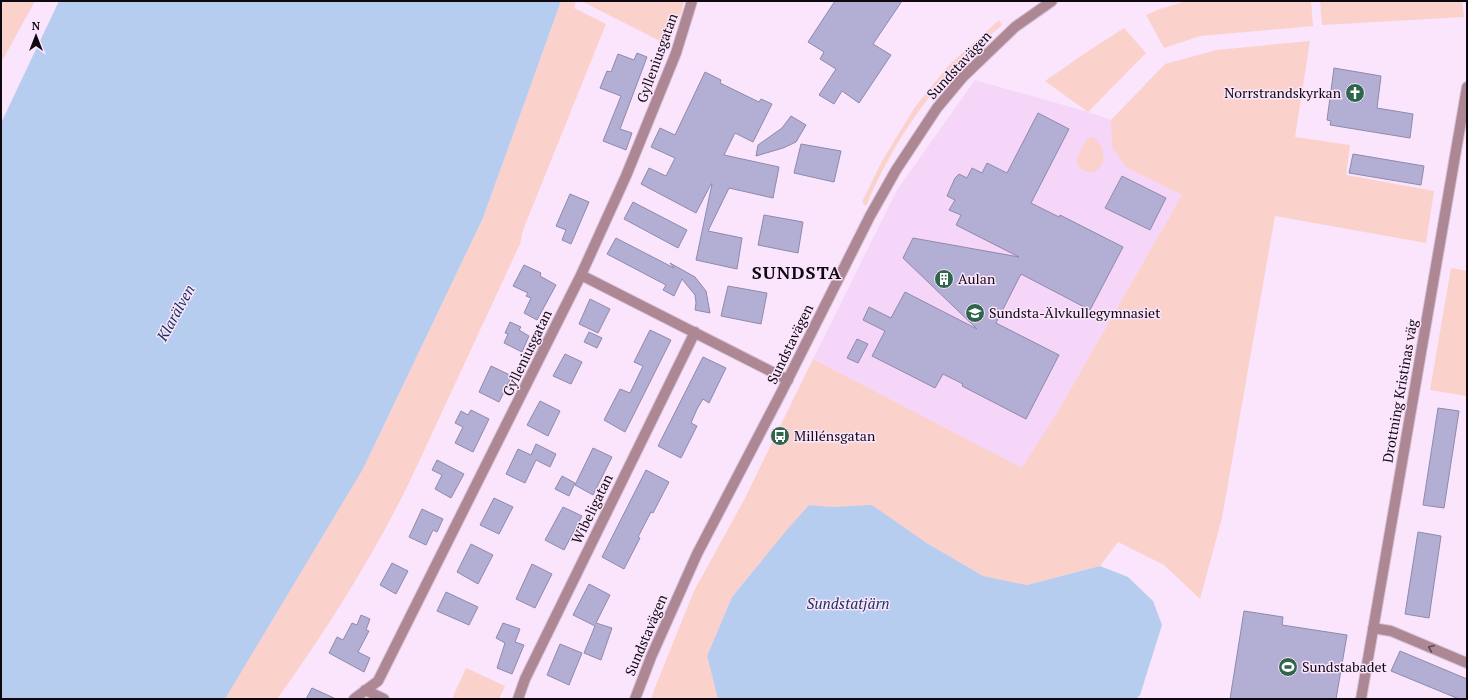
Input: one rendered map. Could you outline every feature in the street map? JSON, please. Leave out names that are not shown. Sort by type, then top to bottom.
[{"type":"street","name":"Gylleniusgatan","points":[[354,699],[378,681],[581,275],[626,176],[673,61],[692,1]]},
{"type":"street","name":"Sundstavägen","points":[[635,699],[651,656],[697,554],[788,380],[870,216],[896,170],[937,108],[962,78],[1015,26],[1052,1]]},
{"type":"street","name":"Drottning Kristinas väg","points":[[1361,699],[1467,87]]},
{"type":"street","points":[[581,275],[788,380]]},
{"type":"street","name":"Wibeligatan","points":[[518,699],[524,679],[695,332]]},
{"type":"street","points":[[1373,628],[1390,631],[1467,663]]},
{"type":"street","points":[[366,690],[384,699]]},
{"type":"shaded area","points":[[1,1],[35,1],[1,63]]},
{"type":"shaded area","points":[[561,1],[576,1],[574,8],[606,24],[523,230],[520,244],[409,483],[380,539],[348,594],[277,699],[225,699],[363,469],[483,218]]},
{"type":"shaded area","points":[[684,1],[681,13],[668,45],[583,2]]},
{"type":"shaded area","points":[[1187,1],[1311,1],[1313,26],[1200,36],[1164,48],[1146,15]]},
{"type":"shaded area","points":[[1320,1],[1462,1],[1464,17],[1322,25]]},
{"type":"shaded area","points":[[999,20],[1002,25],[952,70],[922,106],[891,155],[866,206],[862,202],[882,161],[915,107],[948,66]]},
{"type":"shaded area","points":[[1124,28],[1146,53],[1088,112],[1045,81],[1084,54]]},
{"type":"shaded area","points":[[1310,41],[1295,137],[1350,145],[1346,175],[1434,191],[1426,243],[1275,216],[1222,518],[1200,599],[1164,565],[1118,542],[1100,566],[1027,585],[983,576],[925,542],[833,507],[809,505],[732,597],[707,656],[718,699],[651,699],[694,591],[744,500],[813,359],[1022,468],[1057,413],[1182,195],[1127,168],[1112,147],[1111,120],[1165,64],[1217,50]]},
{"type":"shaded area","name":"Sundsta-Älvkullegymnasiet","points":[[975,80],[1111,120],[1113,147],[1127,168],[1182,195],[1057,413],[1022,469],[813,359],[897,190]]},
{"type":"shaded area","points":[[1092,137],[1099,143],[1103,150],[1103,159],[1097,170],[1094,172],[1086,172],[1080,168],[1077,160],[1083,145],[1088,138]]},
{"type":"shaded area","points":[[1451,268],[1467,271],[1467,396],[1430,390]]},
{"type":"shaded area","points":[[466,668],[505,686],[499,699],[452,699]]},
{"type":"water","name":"Klarälven","points":[[59,1],[561,1],[483,218],[363,469],[225,699],[1,699],[1,123]]},
{"type":"water","name":"Sundstatjärn","points":[[809,505],[833,507],[872,505],[925,542],[983,576],[1027,585],[1100,566],[1128,577],[1153,601],[1162,625],[1140,695],[1136,699],[718,699],[707,656],[732,597]]},
{"type":"building","points":[[835,1],[902,1],[873,44],[891,55],[859,103],[842,91],[834,104],[819,95],[836,69],[820,59],[824,52],[808,42]]},
{"type":"building","points":[[637,53],[647,57],[620,129],[632,133],[626,150],[603,141],[621,96],[600,88],[607,71],[611,72],[618,54],[634,60]]},
{"type":"building","name":"Norrstrandskyrkan","points":[[1334,68],[1381,76],[1377,108],[1413,114],[1410,138],[1330,125],[1331,121],[1327,120]]},
{"type":"building","points":[[705,72],[721,80],[720,83],[759,102],[761,99],[772,104],[753,142],[735,133],[724,155],[779,167],[773,198],[729,188],[708,231],[742,238],[737,269],[696,260],[712,184],[696,213],[641,184],[649,168],[666,176],[675,158],[651,147],[660,128],[675,135]]},
{"type":"building","name":"Sundsta-Älvkullegymnasiet","points":[[1038,113],[1069,129],[1031,203],[1059,217],[1060,215],[1123,247],[1090,310],[1021,274],[996,323],[1059,355],[1026,419],[962,386],[963,384],[943,374],[935,388],[872,356],[885,331],[863,320],[869,307],[891,318],[905,292],[977,329],[903,258],[913,238],[1019,257],[956,225],[961,215],[949,210],[955,200],[947,196],[955,178],[959,174],[967,178],[972,168],[982,173],[987,163],[1007,173]]},
{"type":"building","points":[[791,116],[806,125],[796,142],[783,148],[756,156],[758,145],[782,128]]},
{"type":"building","points":[[801,144],[841,151],[834,182],[794,173]]},
{"type":"building","points":[[1353,154],[1424,166],[1421,185],[1349,173]]},
{"type":"building","points":[[1122,176],[1166,198],[1150,230],[1105,208]]},
{"type":"building","points":[[570,194],[589,202],[571,244],[562,240],[566,230],[556,226]]},
{"type":"building","points":[[633,202],[687,230],[678,248],[624,219]]},
{"type":"building","points":[[764,215],[803,222],[798,253],[758,245]]},
{"type":"building","points":[[616,238],[674,268],[670,263],[695,277],[706,291],[710,313],[695,310],[695,295],[682,279],[674,296],[663,290],[666,285],[607,254]]},
{"type":"building","points":[[524,265],[541,273],[540,276],[556,285],[537,320],[524,313],[531,298],[526,296],[528,293],[513,286]]},
{"type":"building","points":[[728,286],[767,293],[761,324],[721,316]]},
{"type":"building","points":[[590,299],[610,309],[598,333],[579,324]]},
{"type":"building","points":[[510,322],[521,327],[519,330],[529,336],[522,352],[504,343],[508,334],[505,333]]},
{"type":"building","points":[[650,330],[671,340],[625,432],[604,420],[620,389],[630,393],[643,366],[634,362]]},
{"type":"building","points":[[589,332],[602,338],[597,348],[584,342]]},
{"type":"building","points":[[857,339],[868,344],[858,363],[847,358]]},
{"type":"building","points":[[565,354],[582,362],[571,384],[553,376]]},
{"type":"building","points":[[703,357],[726,368],[709,403],[703,399],[697,409],[691,423],[697,426],[681,458],[658,446]]},
{"type":"building","points":[[491,366],[512,376],[499,402],[479,392]]},
{"type":"building","points":[[540,401],[560,411],[548,436],[527,425]]},
{"type":"building","points":[[1438,408],[1459,411],[1444,508],[1423,505]]},
{"type":"building","points":[[471,410],[489,419],[473,452],[455,443],[463,427],[455,423],[461,411],[468,415]]},
{"type":"building","points":[[536,444],[556,454],[550,467],[536,460],[525,483],[506,474],[518,449],[531,455]]},
{"type":"building","points":[[593,448],[612,457],[593,495],[575,485]]},
{"type":"building","points":[[437,460],[464,474],[451,498],[435,489],[442,475],[432,470]]},
{"type":"building","points":[[646,470],[669,482],[653,513],[651,512],[638,537],[640,538],[624,569],[602,557]]},
{"type":"building","points":[[562,476],[575,483],[569,496],[555,489]]},
{"type":"building","points":[[494,498],[513,507],[499,534],[480,525]]},
{"type":"building","points":[[563,507],[582,516],[564,550],[545,540]]},
{"type":"building","points":[[422,509],[443,519],[437,532],[433,530],[426,545],[409,537]]},
{"type":"building","points":[[1418,532],[1441,536],[1429,618],[1405,614]]},
{"type":"building","points":[[471,544],[493,555],[478,584],[457,572]]},
{"type":"building","points":[[392,563],[408,571],[396,594],[380,585]]},
{"type":"building","points":[[532,564],[552,574],[535,608],[516,599]]},
{"type":"building","points":[[589,584],[610,595],[596,623],[612,628],[601,660],[584,653],[595,626],[573,615]]},
{"type":"building","points":[[446,592],[478,607],[469,625],[437,611]]},
{"type":"building","name":"Sundstabadet","points":[[1244,611],[1283,617],[1282,625],[1347,635],[1336,699],[1230,699]]},
{"type":"building","points":[[361,615],[370,619],[366,630],[369,631],[358,652],[370,658],[364,672],[329,653],[337,637],[343,640],[352,623],[357,625]]},
{"type":"building","points":[[503,623],[520,629],[515,642],[524,645],[512,674],[497,668],[505,643],[496,638]]},
{"type":"building","points":[[560,644],[582,653],[569,685],[547,675]]},
{"type":"building","points":[[1400,651],[1467,679],[1467,699],[1459,699],[1391,671]]},
{"type":"building","points":[[312,688],[336,699],[306,699]]},
{"type":"place","name":"Norrstrandskyrkan","points":[[1355,93]]},
{"type":"place","name":"Aulan","points":[[944,279]]},
{"type":"place","name":"Sundsta-Älvkullegymnasiet","points":[[975,313]]},
{"type":"place","name":"Millénsgatan","points":[[780,436]]},
{"type":"place","name":"Sundstabadet","points":[[1288,667]]},
{"type":"district","name":"SUNDSTA","points":[[797,273]]}]
